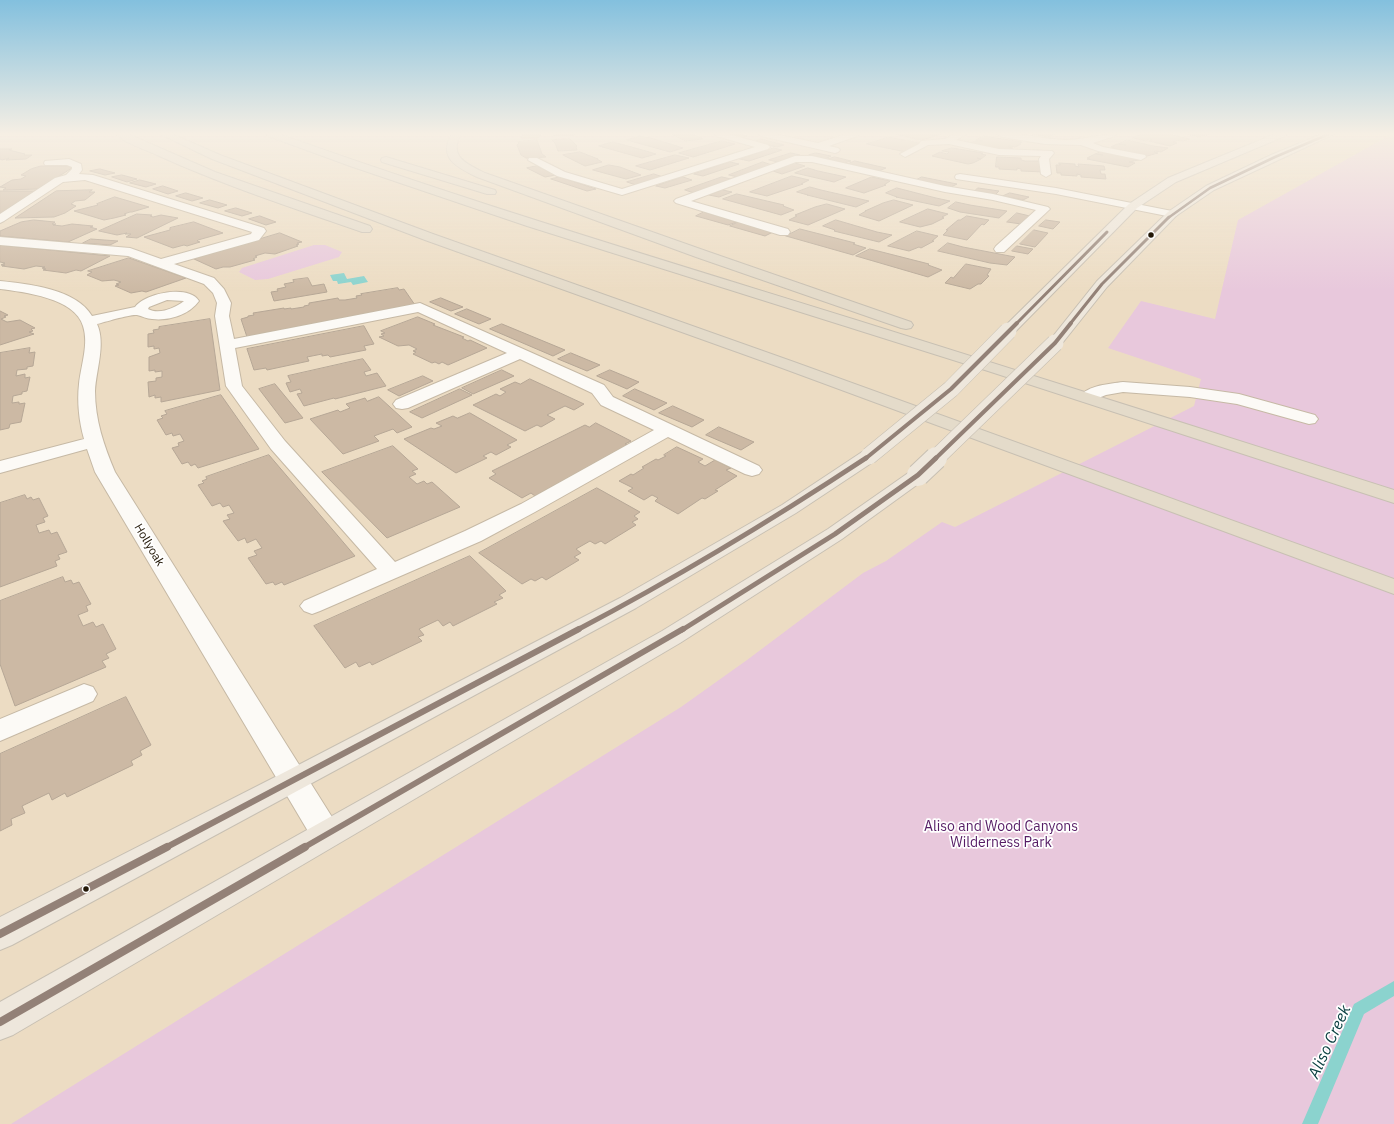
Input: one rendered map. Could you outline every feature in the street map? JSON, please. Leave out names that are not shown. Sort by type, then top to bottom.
[{"type":"highway","points":[[244,186],[379,233]]},
{"type":"highway","points":[[294,186],[421,234],[788,365],[1220,522],[1394,587]]},
{"type":"highway","points":[[421,186],[531,223],[1088,397],[1394,497]]},
{"type":"highway","points":[[476,186],[701,254]]},
{"type":"highway","points":[[513,186],[701,254],[916,328]]},
{"type":"highway","points":[[416,245],[788,365]]},
{"type":"highway","points":[[945,338],[994,368]]},
{"type":"main road","points":[[0,934],[293,781],[628,603],[789,509],[869,456],[951,388],[1133,206],[1162,186]]},
{"type":"main road","points":[[0,1022],[671,637],[835,534],[918,475],[1055,343],[1102,284],[1172,214],[1213,186]]},
{"type":"street","points":[[0,219],[50,186]]},
{"type":"street","points":[[119,186],[260,231],[254,237],[161,263]]},
{"type":"street","points":[[603,186],[622,192],[642,186]]},
{"type":"street","points":[[720,186],[680,201],[784,232]]},
{"type":"street","points":[[934,186],[1022,203],[1044,209],[1000,249]]},
{"type":"street","points":[[1026,186],[1172,214]]},
{"type":"street","points":[[0,241],[130,252],[209,281],[219,292],[224,303],[222,316],[234,386],[278,445],[392,572]]},
{"type":"street","name":"Hollyoak","points":[[0,285],[27,288],[55,296],[77,306],[89,321],[93,338],[87,398],[94,442],[105,472],[326,834]]},
{"type":"street","points":[[89,321],[140,310],[144,304],[161,297],[181,296],[191,299],[219,292]]},
{"type":"street","points":[[226,345],[420,307],[598,389],[607,402],[752,470]]},
{"type":"street","points":[[402,404],[520,353]]},
{"type":"street","points":[[1088,397],[1101,390],[1123,387],[1190,392],[1238,399],[1309,418]]},
{"type":"street","points":[[312,606],[473,536],[668,430]]},
{"type":"street","points":[[0,467],[94,442]]},
{"type":"street","points":[[0,731],[84,694]]},
{"type":"green space","name":"Aliso and Wood Canyons Wilderness Park","points":[[1298,186],[1394,186],[1394,1124],[11,1124],[681,707],[747,660],[863,573],[886,561],[942,522],[955,527],[1194,406],[1201,379],[1108,348],[1141,301],[1215,319],[1238,220]]},
{"type":"green space","points":[[314,245],[325,245],[342,252],[339,257],[268,279],[255,280],[239,272],[242,268]]},
{"type":"water","points":[[344,273],[347,279],[364,276],[368,282],[353,285],[351,282],[338,284],[337,281],[333,281],[330,275]]},
{"type":"building","points":[[43,186],[39,189],[3,190],[6,188],[0,187]]},
{"type":"building","points":[[164,186],[178,191],[168,194],[153,189]]},
{"type":"building","points":[[573,186],[588,186],[596,189],[587,191]]},
{"type":"building","points":[[695,186],[711,186],[694,193],[685,190]]},
{"type":"building","points":[[765,186],[796,186],[767,196],[750,192]]},
{"type":"building","points":[[850,186],[882,186],[864,193],[846,188]]},
{"type":"building","points":[[810,187],[869,201],[856,207],[797,192]]},
{"type":"building","points":[[897,188],[950,201],[939,206],[896,197],[886,193]]},
{"type":"building","points":[[978,188],[999,191],[995,195],[974,192]]},
{"type":"building","points":[[92,190],[89,192],[95,192],[85,200],[75,201],[71,204],[76,206],[65,213],[54,217],[15,218],[56,191]]},
{"type":"building","points":[[723,190],[732,192],[719,197],[709,195]]},
{"type":"building","points":[[0,191],[36,191],[0,214]]},
{"type":"building","points":[[186,193],[203,198],[192,201],[176,196]]},
{"type":"building","points":[[1010,193],[1029,197],[1023,200],[1003,196]]},
{"type":"building","points":[[737,194],[784,205],[783,206],[794,210],[781,215],[723,199]]},
{"type":"building","points":[[115,197],[149,207],[124,214],[126,215],[104,220],[74,211],[98,205],[97,204]]},
{"type":"building","points":[[210,200],[227,205],[218,208],[200,203]]},
{"type":"building","points":[[894,200],[913,205],[879,221],[859,215],[883,203]]},
{"type":"building","points":[[956,202],[1007,211],[999,218],[960,212],[948,208]]},
{"type":"building","points":[[827,204],[845,209],[808,225],[789,220],[797,216],[795,215]]},
{"type":"building","points":[[236,208],[252,213],[242,216],[225,211]]},
{"type":"building","points":[[928,209],[948,214],[942,217],[944,218],[932,224],[920,227],[900,222]]},
{"type":"building","points":[[704,212],[737,222],[728,225],[696,216]]},
{"type":"building","points":[[1017,213],[1030,216],[1021,224],[1007,222]]},
{"type":"building","points":[[137,214],[152,215],[150,216],[153,217],[161,215],[178,218],[137,238],[126,237],[131,234],[125,234],[127,233],[117,235],[99,231]]},
{"type":"building","points":[[260,216],[276,222],[266,225],[249,219]]},
{"type":"building","points":[[967,216],[989,220],[984,225],[982,224],[967,240],[943,235],[948,230],[946,230],[958,220]]},
{"type":"building","points":[[34,220],[55,222],[52,224],[56,224],[53,225],[62,226],[72,224],[93,226],[90,227],[97,229],[68,242],[0,236],[0,231],[21,222]]},
{"type":"building","points":[[836,220],[892,235],[879,242],[834,231],[835,230],[823,226]]},
{"type":"building","points":[[1046,220],[1060,222],[1053,229],[1039,226]]},
{"type":"building","points":[[194,222],[223,233],[198,240],[197,241],[200,242],[187,246],[184,245],[173,248],[144,237],[170,230],[170,228]]},
{"type":"building","points":[[739,222],[773,232],[765,236],[730,226]]},
{"type":"building","points":[[800,229],[855,243],[853,244],[866,248],[853,255],[786,236]]},
{"type":"building","points":[[1034,230],[1048,233],[1035,247],[1020,244]]},
{"type":"building","points":[[917,231],[938,236],[932,241],[934,241],[921,248],[919,247],[909,251],[888,246]]},
{"type":"building","points":[[280,233],[302,242],[297,243],[299,244],[296,245],[298,246],[275,254],[265,253],[255,256],[257,257],[253,259],[255,260],[230,267],[216,269],[194,259]]},
{"type":"building","points":[[91,239],[118,241],[110,245],[83,243]]},
{"type":"building","points":[[948,243],[1015,257],[1007,265],[990,263],[938,251]]},
{"type":"building","points":[[0,245],[110,256],[81,271],[76,270],[66,273],[43,270],[46,269],[42,268],[45,267],[36,266],[24,269],[1,265],[5,263],[0,262]]},
{"type":"building","points":[[1017,246],[1033,249],[1028,254],[1012,251]]},
{"type":"building","points":[[870,249],[929,264],[928,265],[942,270],[928,277],[856,256]]},
{"type":"building","points":[[129,258],[186,278],[146,292],[142,291],[131,293],[115,286],[119,285],[116,284],[121,282],[114,280],[102,281],[87,275],[92,272],[88,271]]},
{"type":"building","points":[[966,264],[991,269],[987,275],[989,276],[981,284],[978,284],[970,289],[945,283],[951,277],[953,278]]},
{"type":"building","points":[[308,278],[312,286],[324,284],[327,292],[274,301],[271,292],[278,291],[277,289],[286,287],[284,284],[294,282],[293,280]]},
{"type":"building","points":[[398,288],[399,290],[404,289],[415,305],[247,337],[241,319],[254,315],[253,313],[284,308],[291,309],[304,307],[309,305],[309,303],[338,298],[339,300],[345,300],[357,298],[356,296],[362,295],[361,294]]},
{"type":"building","points":[[441,298],[463,307],[451,311],[430,302]]},
{"type":"building","points":[[467,309],[491,319],[479,324],[455,314]]},
{"type":"building","points":[[0,311],[8,315],[1,319],[7,322],[20,320],[35,328],[31,329],[33,331],[29,332],[34,334],[0,345]]},
{"type":"building","points":[[418,317],[435,324],[433,325],[464,337],[462,338],[468,341],[470,340],[487,348],[448,365],[442,362],[439,364],[435,362],[432,363],[413,354],[416,352],[413,351],[417,349],[409,345],[398,346],[379,337],[384,336],[381,334],[385,333],[381,331]]},
{"type":"building","points":[[210,319],[220,390],[161,402],[161,397],[155,398],[155,395],[149,397],[148,382],[156,381],[156,378],[162,377],[162,371],[149,371],[149,357],[160,353],[159,348],[154,349],[154,346],[148,347],[148,334],[154,333],[153,330],[159,329],[159,327]]},
{"type":"building","points":[[502,324],[565,350],[553,356],[490,329]]},
{"type":"building","points":[[364,326],[374,344],[364,346],[366,350],[330,357],[328,355],[322,356],[322,354],[307,357],[309,361],[267,370],[266,368],[254,370],[247,349]]},
{"type":"building","points":[[30,348],[29,353],[35,352],[33,366],[27,367],[27,369],[17,370],[16,376],[25,374],[25,378],[30,377],[27,391],[13,396],[12,403],[25,403],[21,422],[10,424],[9,428],[0,430],[0,353]]},
{"type":"building","points":[[571,353],[600,365],[587,371],[558,359]]},
{"type":"building","points":[[363,359],[371,370],[364,372],[366,376],[377,373],[386,386],[304,406],[297,394],[302,393],[300,389],[290,392],[286,383],[291,382],[288,376]]},
{"type":"building","points":[[502,370],[514,376],[473,394],[462,388]]},
{"type":"building","points":[[610,370],[639,382],[627,389],[597,376]]},
{"type":"building","points":[[423,376],[433,381],[399,396],[388,390]]},
{"type":"building","points":[[530,379],[584,404],[574,410],[565,406],[547,415],[555,419],[541,427],[537,425],[525,431],[473,405],[496,394],[500,396],[506,392],[500,389],[515,382],[520,384]]},
{"type":"building","points":[[275,384],[303,418],[285,423],[259,389]]},
{"type":"building","points":[[460,389],[472,395],[422,418],[410,412]]},
{"type":"building","points":[[635,389],[667,403],[654,410],[623,396]]},
{"type":"building","points":[[221,395],[259,449],[198,468],[195,464],[191,466],[188,462],[182,464],[172,448],[179,446],[178,443],[184,441],[180,434],[173,436],[172,433],[166,435],[157,420],[163,418],[161,416],[167,414],[165,411]]},
{"type":"building","points":[[379,397],[412,427],[397,433],[393,429],[374,436],[379,441],[343,454],[310,419],[338,410],[340,412],[350,408],[346,404],[365,398],[367,401]]},
{"type":"building","points":[[673,406],[704,420],[692,427],[659,413]]},
{"type":"building","points":[[470,413],[517,440],[507,445],[511,447],[496,455],[491,452],[483,456],[487,458],[456,473],[404,439],[431,428],[434,429],[442,426],[436,423],[453,416],[457,418]]},
{"type":"building","points":[[596,423],[631,441],[625,444],[628,445],[535,496],[531,493],[522,498],[489,478],[496,474],[492,471],[585,425],[589,427]]},
{"type":"building","points":[[719,427],[754,442],[741,450],[706,435]]},
{"type":"building","points":[[393,446],[418,469],[412,471],[416,474],[409,477],[417,484],[424,481],[427,484],[432,482],[460,507],[387,538],[322,472]]},
{"type":"building","points":[[677,447],[703,459],[698,462],[705,466],[715,460],[731,468],[726,470],[737,476],[715,490],[718,491],[705,499],[702,498],[678,514],[655,501],[658,498],[652,495],[644,500],[628,491],[633,488],[619,481],[631,474],[633,475],[644,468],[642,467],[656,459],[658,460],[666,456],[664,455]]},
{"type":"building","points":[[269,455],[355,556],[284,585],[282,582],[275,585],[273,582],[266,584],[248,558],[257,555],[254,551],[262,548],[256,539],[247,543],[245,538],[238,541],[223,521],[230,519],[227,515],[234,513],[229,505],[223,507],[220,503],[212,506],[198,485],[204,483],[202,481],[207,479],[206,477]]},
{"type":"building","points":[[597,488],[640,512],[634,516],[638,519],[632,522],[636,525],[605,544],[601,541],[595,544],[590,541],[576,549],[581,553],[574,557],[579,560],[546,580],[542,577],[535,581],[531,579],[522,584],[479,553]]},
{"type":"building","points":[[25,495],[27,499],[31,497],[33,500],[39,498],[48,516],[43,518],[45,522],[36,525],[39,533],[49,530],[51,534],[57,532],[67,552],[58,555],[60,559],[55,561],[57,566],[0,587],[0,503]]},
{"type":"building","points":[[470,556],[506,591],[499,595],[503,598],[494,602],[497,604],[453,626],[450,622],[443,626],[438,620],[419,629],[424,635],[418,637],[422,641],[372,665],[370,662],[359,667],[356,662],[345,668],[314,626]]},
{"type":"building","points":[[63,577],[65,582],[71,580],[73,584],[79,582],[91,604],[86,606],[88,611],[78,615],[83,626],[93,622],[96,627],[103,624],[116,649],[106,654],[109,658],[102,661],[106,667],[15,706],[0,664],[0,601]]},
{"type":"building","points":[[126,697],[151,745],[140,751],[142,755],[131,761],[133,765],[67,797],[65,793],[52,800],[49,793],[22,806],[25,813],[11,819],[12,825],[0,831],[0,754]]},
{"type":"waterway","name":"Aliso Creek","points":[[1310,1124],[1359,1009],[1394,988]]},
{"type":"transit line","points":[[0,1022],[671,637],[835,534],[918,475],[1055,343],[1102,284],[1172,214],[1213,186]]},
{"type":"transit line","points":[[0,934],[293,781],[628,603],[789,509],[869,456],[951,389],[1107,232]]}]
